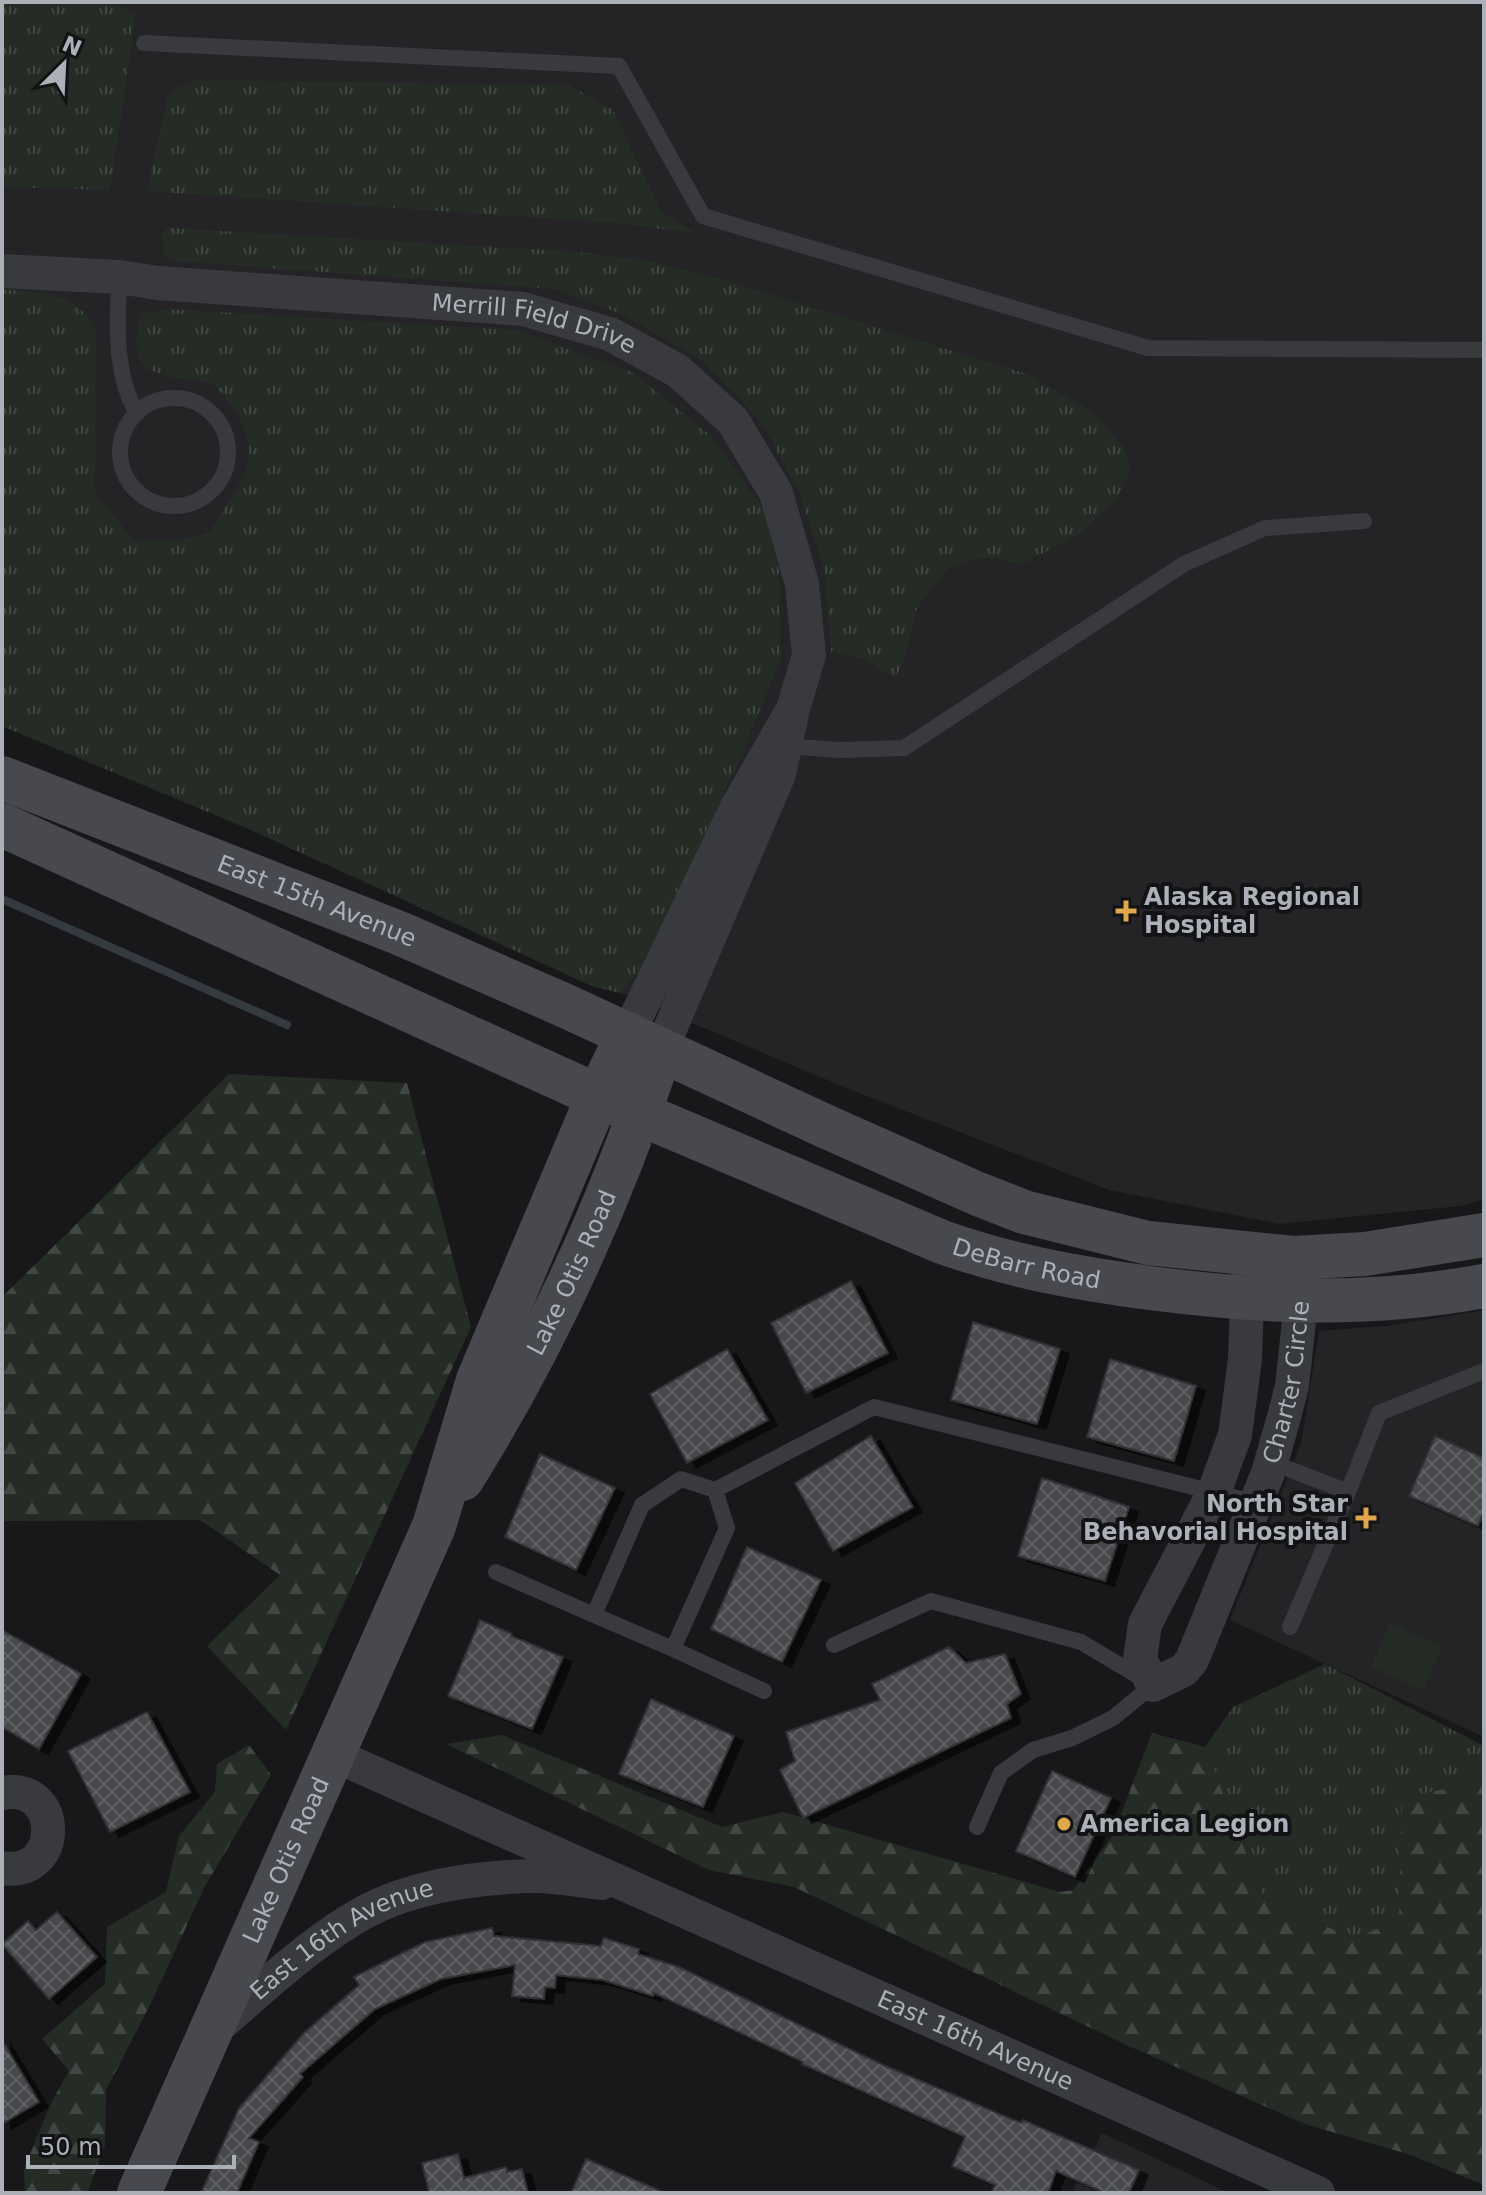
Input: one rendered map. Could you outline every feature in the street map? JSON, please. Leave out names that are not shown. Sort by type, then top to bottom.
[{"type":"main road","name":"East 15th Avenue","points":[[2,778],[399,933],[644,1042]]},
{"type":"main road","points":[[2,825],[598,1096]]},
{"type":"main road","name":"Lake Otis Road","points":[[434,1526],[478,1380],[598,1096],[644,1042]]},
{"type":"main road","name":"Lake Otis Road","points":[[139,2193],[434,1526],[512,1397],[592,1230],[640,1114],[644,1042]]},
{"type":"main road","name":"DeBarr Road","points":[[644,1042],[840,1134],[1024,1212],[1148,1243],[1305,1257],[1365,1254],[1484,1235]]},
{"type":"main road","name":"DeBarr Road","points":[[598,1096],[942,1242],[996,1261],[1044,1272],[1149,1288],[1302,1301],[1385,1300],[1484,1286]]},
{"type":"street","name":"Merrill Field Drive","points":[[2,271],[119,277],[158,283],[523,309],[610,334],[678,371],[733,421],[776,493],[802,584],[809,655],[779,774],[644,1042]]},
{"type":"street","name":"Merrill Field Drive","points":[[644,1042],[736,809],[793,709]]},
{"type":"street","name":"Charter Circle","points":[[1248,1254],[1249,1297],[1241,1406],[1235,1435],[1214,1492],[1145,1624],[1140,1659],[1153,1685],[1184,1670],[1192,1660],[1257,1503],[1292,1386],[1305,1257]]},
{"type":"street","name":"East 16th Avenue","points":[[334,1755],[633,1886],[1303,2190]]},
{"type":"street","points":[[2,1793],[20,1792],[31,1797],[40,1805],[50,1828],[43,1851],[34,1861],[23,1867],[2,1868]]},
{"type":"street","name":"East 16th Avenue","points":[[210,2034],[300,1955],[354,1918],[413,1892],[464,1882],[529,1876],[633,1886]]},
{"type":"lane","points":[[144,43],[619,66],[703,216],[1148,348],[1484,350]]},
{"type":"lane","points":[[119,277],[120,360],[127,392],[136,412]]},
{"type":"lane","points":[[175,398],[193,401],[216,417],[225,434],[227,462],[221,479],[208,494],[193,503],[164,506],[148,500],[129,483],[119,450],[126,426],[136,412],[158,400],[175,398]]},
{"type":"lane","points":[[785,746],[840,750],[904,748],[1184,564],[1265,528],[1364,521]]},
{"type":"lane","points":[[1290,1627],[1379,1413],[1484,1371]]},
{"type":"lane","points":[[594,1615],[642,1505],[681,1479],[715,1490],[874,1407],[1257,1503]]},
{"type":"lane","points":[[1271,1462],[1348,1492]]},
{"type":"lane","points":[[673,1649],[727,1528],[715,1490]]},
{"type":"lane","points":[[496,1572],[764,1691]]},
{"type":"lane","points":[[834,1645],[931,1601],[1081,1642],[1153,1685],[1113,1718],[1072,1738],[1033,1750],[1001,1773],[977,1827]]},
{"type":"shaded area","points":[[2,2],[1484,2],[1484,1200],[1461,1206],[1279,1224],[1109,1190],[849,1089],[620,993],[592,986],[251,830],[2,726]]},
{"type":"shaded area","name":"North Star Behavorial Hospital","points":[[1484,1310],[1484,1458],[1435,1436],[1484,1511],[1484,1737],[1230,1620],[1301,1444],[1319,1331],[1387,1326]]},
{"type":"shaded area","points":[[1102,2133],[1229,2193],[1072,2193]]},
{"type":"green space","points":[[2,2],[110,2],[136,13],[110,190],[2,187]]},
{"type":"green space","points":[[196,80],[569,85],[613,110],[661,212],[695,233],[616,223],[147,191],[167,99],[175,89]]},
{"type":"green space","points":[[168,228],[566,251],[644,260],[707,275],[1027,374],[1093,412],[1125,449],[1130,473],[1116,499],[1079,534],[1022,564],[985,557],[949,567],[917,608],[905,657],[895,679],[867,660],[831,652],[825,571],[800,495],[763,424],[703,361],[626,316],[555,289],[177,261],[165,256],[162,234]]},
{"type":"green space","points":[[2,289],[58,298],[81,310],[90,320],[96,333],[95,493],[134,541],[175,541],[209,533],[236,491],[249,458],[249,443],[243,426],[213,383],[163,375],[142,362],[137,351],[137,335],[142,314],[167,309],[516,330],[633,373],[710,435],[764,510],[779,571],[781,658],[738,763],[659,931],[637,973],[620,993],[592,986],[251,830],[2,726]]},
{"type":"green space","points":[[229,1074],[407,1083],[471,1327],[286,1730],[207,1646],[280,1575],[200,1520],[2,1521],[2,1297]]},
{"type":"green space","points":[[1390,1623],[1442,1647],[1423,1690],[1371,1667]]},
{"type":"green space","points":[[1325,1664],[1484,1746],[1484,1776],[1469,1784],[1403,1798],[1399,1919],[1354,1939],[1263,1897],[1205,1747],[1233,1707]]},
{"type":"green space","points":[[1152,1733],[1205,1747],[1263,1897],[1354,1939],[1399,1919],[1402,1798],[1469,1784],[1484,1776],[1484,2185],[1411,2155],[1305,2124],[1131,2047],[794,1887],[709,1870],[446,1744],[502,1735],[722,1827],[783,1812],[1060,1892],[1073,1890],[1113,1835]]},
{"type":"green space","points":[[249,1745],[271,1775],[205,1886],[150,2005],[106,2090],[105,2145],[87,2193],[25,2193],[24,2169],[51,2103],[69,2071],[42,2039],[105,1984],[107,1927],[166,1892],[179,1836],[215,1792],[217,1764]]},
{"type":"building","points":[[851,1281],[888,1353],[806,1393],[771,1323]]},
{"type":"building","points":[[973,1322],[1060,1349],[1037,1424],[951,1400]]},
{"type":"building","points":[[727,1349],[768,1420],[687,1463],[650,1394]]},
{"type":"building","points":[[1110,1359],[1196,1386],[1174,1461],[1087,1437]]},
{"type":"building","points":[[871,1436],[913,1507],[833,1551],[795,1483]]},
{"type":"building","name":"North Star Behavorial Hospital","points":[[1435,1436],[1484,1458],[1484,1511],[1478,1526],[1409,1496]]},
{"type":"building","points":[[540,1454],[615,1488],[576,1570],[505,1537]]},
{"type":"building","points":[[1042,1478],[1129,1507],[1105,1581],[1018,1556]]},
{"type":"building","points":[[747,1547],[821,1580],[782,1662],[711,1629]]},
{"type":"building","points":[[480,1620],[563,1657],[532,1729],[448,1696]]},
{"type":"building","points":[[2,1630],[81,1674],[39,1749],[2,1727]]},
{"type":"building","points":[[949,1647],[966,1663],[1005,1654],[1021,1694],[1007,1704],[1011,1718],[803,1818],[780,1770],[795,1761],[786,1732],[880,1700],[872,1684]]},
{"type":"building","points":[[651,1699],[734,1736],[703,1807],[619,1774]]},
{"type":"building","points":[[147,1712],[190,1792],[110,1832],[68,1751]]},
{"type":"building","name":"America Legion","points":[[1052,1771],[1111,1798],[1075,1877],[1016,1851]]},
{"type":"building","points":[[57,1912],[97,1957],[49,1999],[2,1944],[28,1921],[36,1930]]},
{"type":"building","points":[[492,1928],[494,1936],[601,1946],[604,1938],[639,1949],[638,1954],[679,1967],[883,2065],[1139,2170],[1129,2193],[1105,2193],[1056,2171],[1048,2193],[991,2193],[995,2185],[952,2166],[965,2137],[654,1993],[653,1996],[603,1980],[556,1975],[555,1988],[545,1987],[544,1999],[512,1996],[515,1965],[441,1979],[375,2009],[300,2074],[303,2077],[249,2138],[259,2142],[237,2193],[201,2193],[239,2108],[304,2033],[359,1985],[354,1977],[425,1942]]},
{"type":"building","points":[[2,2040],[39,2102],[2,2124]]},
{"type":"building","points":[[458,2154],[464,2178],[506,2167],[507,2172],[522,2169],[528,2193],[429,2192],[422,2163]]},
{"type":"building","points":[[586,2159],[665,2193],[571,2193]]},
{"type":"waterway","points":[[2,899],[287,1025]]},
{"type":"place","name":"Alaska Regional Hospital","points":[[1126,911]]},
{"type":"place","name":"North Star Behavorial Hospital","points":[[1366,1518]]},
{"type":"place","name":"America Legion","points":[[1064,1824]]}]
